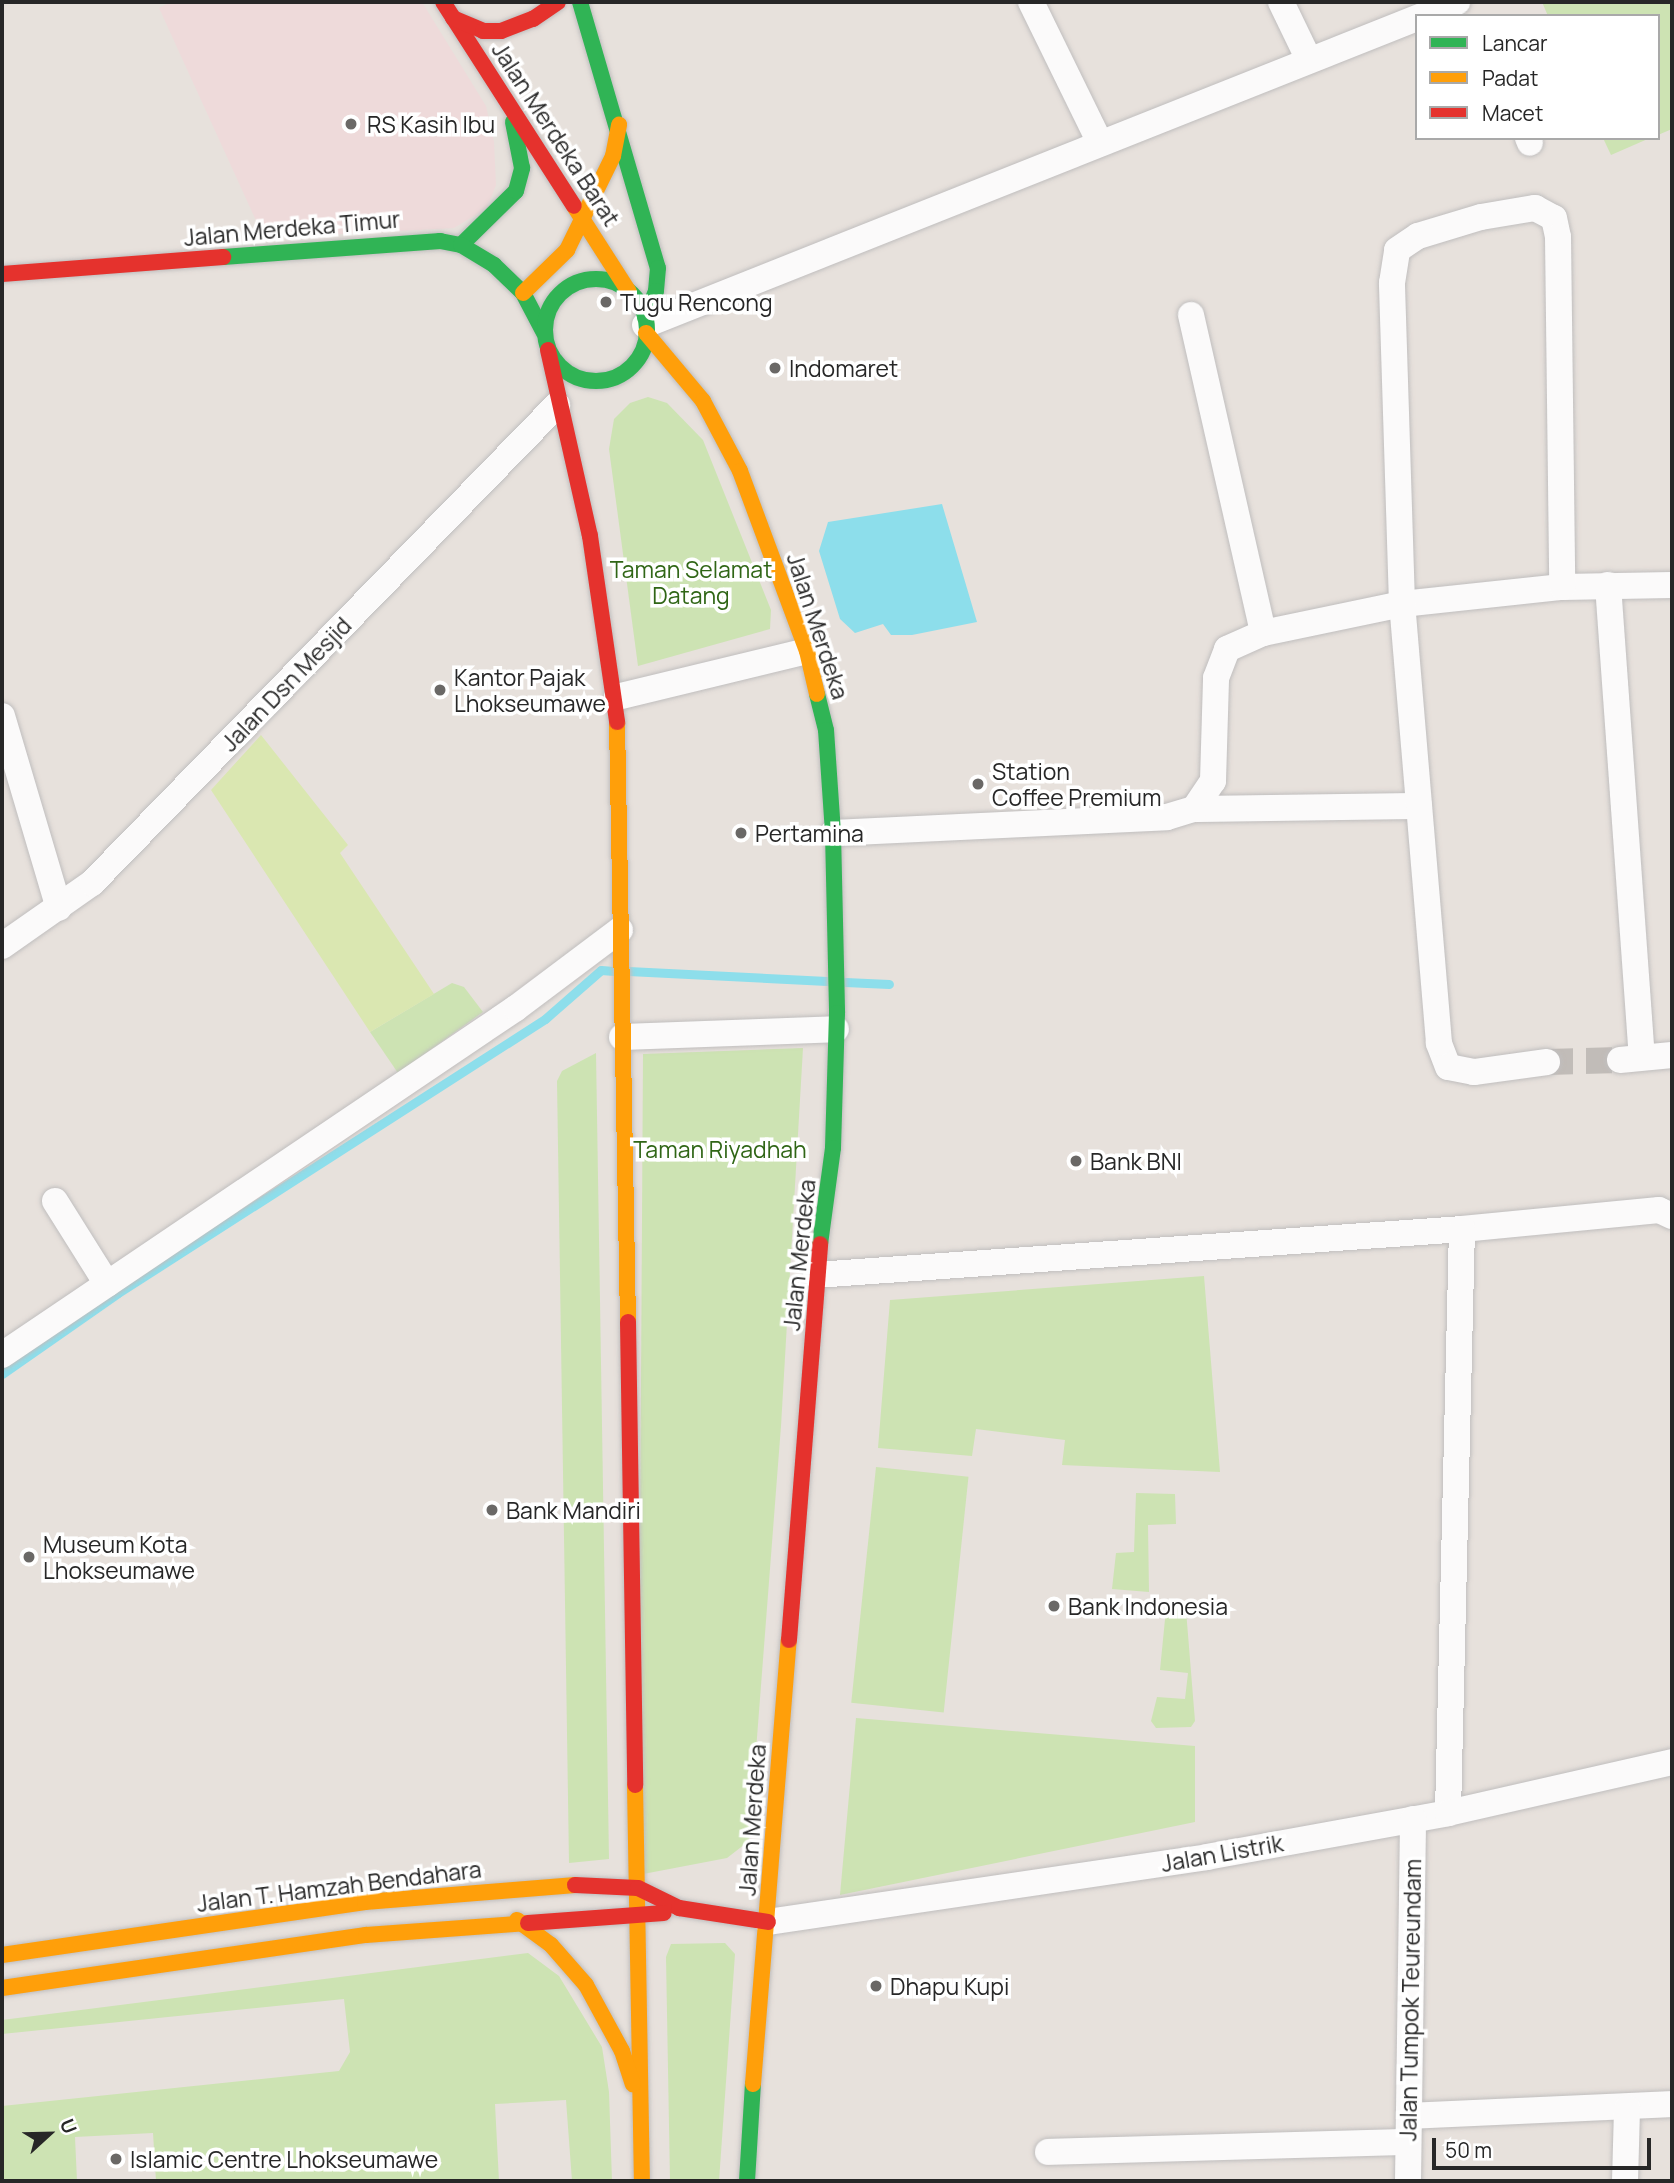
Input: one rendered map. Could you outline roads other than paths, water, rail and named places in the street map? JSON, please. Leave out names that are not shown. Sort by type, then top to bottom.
[{"type":"main road","name":"Jalan Merdeka Barat","points":[[443,2],[629,292]]},
{"type":"main road","points":[[453,18],[483,31],[501,31],[533,19],[558,2]]},
{"type":"main road","points":[[548,350],[574,376],[611,379],[636,362],[656,290],[658,268],[619,124],[580,2]]},
{"type":"main road","points":[[461,245],[502,210],[516,191],[522,168],[520,142],[503,95]]},
{"type":"main road","points":[[523,293],[567,250],[614,156],[619,124]]},
{"type":"main road","name":"Jalan Merdeka Timur","points":[[2,274],[411,241],[461,245],[494,265],[523,293],[544,333]]},
{"type":"main road","points":[[642,2181],[617,697],[590,536],[557,405],[544,333],[550,308],[565,288],[598,279],[629,292],[645,326]]},
{"type":"main road","name":"Jalan Merdeka","points":[[645,326],[703,401],[740,471],[807,651],[826,730],[833,833],[836,950],[833,1148],[816,1275],[807,1452],[771,1835],[768,1922],[747,2181]]},
{"type":"main road","name":"Jalan T. Hamzah Bendahara","points":[[2,1955],[472,1891],[556,1884],[638,1888],[678,1909],[768,1922]]},
{"type":"main road","name":"Jalan T. Hamzah Bendahara","points":[[2,1988],[366,1934],[517,1920],[639,1918],[678,1909]]},
{"type":"main road","points":[[517,1920],[551,1945],[586,1985],[622,2051],[642,2109]]},
{"type":"street","points":[[1031,2],[1098,141]]},
{"type":"street","points":[[1281,2],[1308,60]]},
{"type":"street","points":[[1427,14],[1457,2]]},
{"type":"street","points":[[645,326],[1098,141],[1415,19]]},
{"type":"street","points":[[1547,1062],[1474,1072],[1448,1067],[1439,1043],[1402,604],[1392,283],[1397,250],[1418,236],[1481,217],[1535,208],[1554,218],[1558,237],[1562,587]]},
{"type":"street","points":[[1191,315],[1263,633]]},
{"type":"street","name":"Jalan Dsn Mesjid","points":[[2,946],[92,883],[557,405]]},
{"type":"street","points":[[1608,585],[1631,1058],[1672,1055]]},
{"type":"street","points":[[1194,809],[1213,781],[1216,678],[1220,659],[1227,649],[1263,633],[1402,604],[1562,587],[1672,585]]},
{"type":"street","points":[[617,697],[807,651]]},
{"type":"street","points":[[4,727],[59,908]]},
{"type":"street","points":[[833,833],[1167,817],[1194,809],[1419,806]]},
{"type":"street","points":[[2,1355],[516,1008],[620,934]]},
{"type":"street","points":[[622,1027],[836,1021]]},
{"type":"street","points":[[55,1201],[107,1284]]},
{"type":"street","points":[[816,1275],[1462,1229],[1659,1210],[1672,1216]]},
{"type":"street","points":[[1448,1813],[1462,1229]]},
{"type":"street","name":"Jalan Listrik","points":[[768,1922],[1207,1857],[1448,1813],[1672,1762]]},
{"type":"street","name":"Jalan Tumpok Teureundam","points":[[1408,2181],[1413,1819]]},
{"type":"street","points":[[1048,2152],[1409,2129],[1672,2104]]},
{"type":"street","points":[[1625,2181],[1627,2109]]},
{"type":"water","points":[[942,504],[977,622],[912,635],[891,635],[883,624],[855,633],[840,619],[819,551],[828,522]]},
{"type":"waterway","points":[[2,1374],[118,1293],[545,1019],[601,970],[614,971]]},
{"type":"waterway","points":[[628,971],[827,981]]},
{"type":"waterway","points":[[845,982],[889,984]]},
{"type":"tunnel","points":[[1547,1062],[1620,1060]]},
{"type":"place","name":"RS Kasih Ibu","points":[[351,124]]},
{"type":"place","name":"Tugu Rencong","points":[[606,302]]},
{"type":"place","name":"Indomaret","points":[[775,368]]},
{"type":"place","name":"Kantor Pajak Lhokseumawe","points":[[440,690]]},
{"type":"place","name":"Station Coffee Premium","points":[[978,784]]},
{"type":"place","name":"Pertamina","points":[[741,833]]},
{"type":"place","name":"Bank BNI","points":[[1076,1161]]},
{"type":"place","name":"Bank Mandiri","points":[[492,1510]]},
{"type":"place","name":"Museum Kota Lhokseumawe","points":[[29,1557]]},
{"type":"place","name":"Bank Indonesia","points":[[1054,1606]]},
{"type":"place","name":"Dhapu Kupi","points":[[876,1986]]},
{"type":"place","name":"Islamic Centre Lhokseumawe","points":[[116,2159]]},
{"type":"park label","name":"Taman Selamat Datang","points":[[691,582]]},
{"type":"park label","name":"Taman Riyadhah","points":[[720,1149]]}]
